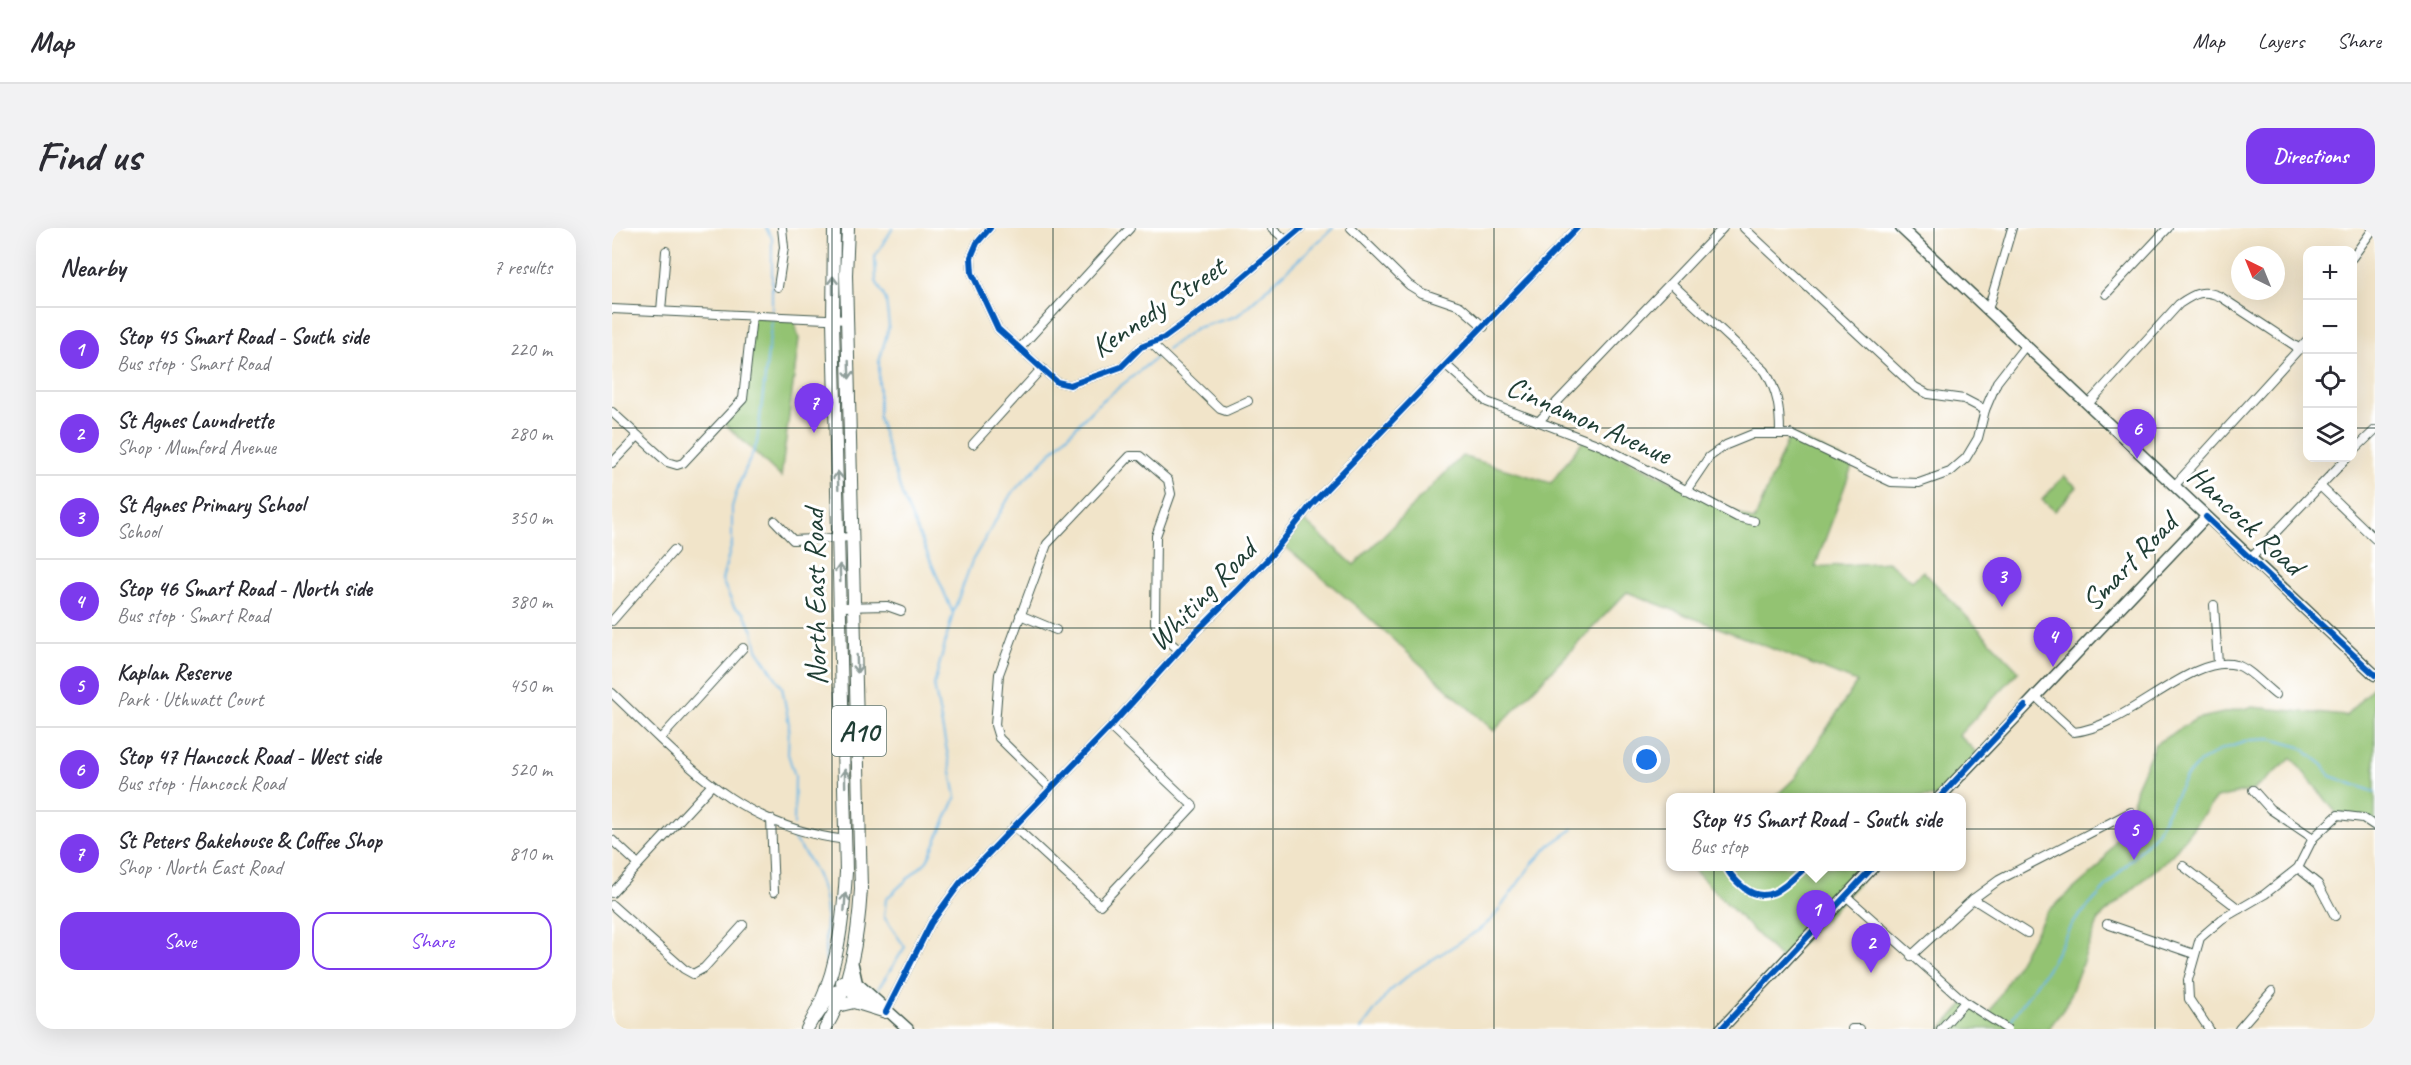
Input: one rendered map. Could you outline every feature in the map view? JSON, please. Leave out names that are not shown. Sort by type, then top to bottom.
[{"type":"main road","name":"North East Road","points":[[809,1026],[824,996],[836,959],[844,909],[846,840],[833,320],[834,228]]},
{"type":"main road","name":"North East Road","points":[[825,1029],[837,1006],[854,958],[859,923],[861,858],[848,320],[848,228]]},
{"type":"main road","name":"Hancock Road","points":[[1900,228],[2089,403],[2206,517],[2375,675]]},
{"type":"main road","name":"Smart Road","points":[[1944,793],[2206,517]]},
{"type":"main road","points":[[861,813],[853,834],[846,840],[861,858]]},
{"type":"main road","points":[[1721,1029],[1870,871]]},
{"type":"main road","points":[[854,958],[853,976],[864,992],[908,1029]]},
{"type":"main road","points":[[836,959],[844,987],[873,1008]]},
{"type":"main road","points":[[809,1026],[825,1008],[832,994],[844,987],[852,986],[864,992]]},
{"type":"main road","points":[[837,1006],[854,1002],[886,1012]]},
{"type":"street","points":[[778,287],[784,247],[782,228]]},
{"type":"street","name":"Kennedy Street","points":[[990,228],[977,243],[970,257],[972,273],[998,329],[1057,382],[1071,386],[1121,367],[1141,347],[1164,338],[1216,300],[1301,228]]},
{"type":"street","points":[[1020,348],[1130,228]]},
{"type":"street","points":[[1272,228],[1287,241]]},
{"type":"street","points":[[1351,228],[1409,285],[1422,293],[1460,306],[1484,327]]},
{"type":"street","name":"Whiting Road","points":[[886,1012],[931,923],[960,884],[1049,788],[1110,727],[1179,650],[1268,560],[1311,504],[1577,228]]},
{"type":"street","points":[[1538,422],[1723,228]]},
{"type":"street","points":[[1744,228],[1915,387],[1928,394],[1964,399],[1985,410]]},
{"type":"street","points":[[1988,310],[2012,228]]},
{"type":"street","points":[[2106,294],[2168,228]]},
{"type":"street","points":[[2357,251],[2374,228]]},
{"type":"street","points":[[661,311],[666,251]]},
{"type":"street","points":[[1671,283],[1765,371],[1775,388],[1780,411],[1779,434]]},
{"type":"street","points":[[2089,403],[2179,304],[2195,293],[2208,291],[2222,297],[2300,349]]},
{"type":"street","points":[[612,309],[848,320]]},
{"type":"street","points":[[612,412],[667,462],[677,465],[690,456],[743,399],[752,316]]},
{"type":"street","points":[[1151,343],[1220,409],[1226,411],[1248,401]]},
{"type":"street","points":[[1686,491],[1709,457],[1726,445],[1753,434],[1790,434],[1891,482],[1919,483],[1950,472],[1966,459],[1978,438],[1985,410],[1997,381],[2026,345]]},
{"type":"street","points":[[2174,486],[2303,345]]},
{"type":"street","name":"Cinnamon Avenue","points":[[1446,365],[1487,402],[1602,446],[1737,517],[1754,521]]},
{"type":"street","points":[[973,444],[1042,369]]},
{"type":"street","points":[[2357,447],[2375,430]]},
{"type":"street","points":[[612,464],[638,436]]},
{"type":"street","points":[[1049,788],[999,738],[995,724],[999,674],[1047,544],[1126,458],[1140,456],[1168,480],[1170,487],[1171,494],[1156,536],[1155,623],[1158,632],[1179,650]]},
{"type":"street","points":[[2251,558],[2343,462]]},
{"type":"street","points":[[2320,486],[2375,538]]},
{"type":"street","points":[[774,521],[793,540],[854,537]]},
{"type":"street","points":[[612,621],[674,550]]},
{"type":"street","points":[[2214,605],[2218,663]]},
{"type":"street","points":[[841,607],[887,606],[901,611]]},
{"type":"street","points":[[1020,615],[1056,630]]},
{"type":"street","points":[[660,739],[743,648]]},
{"type":"street","points":[[2035,696],[2074,732],[2088,730],[2135,709],[2203,666],[2218,663],[2237,665],[2276,695]]},
{"type":"street","points":[[612,693],[711,786],[751,812],[798,829],[846,840]]},
{"type":"street","points":[[1014,826],[1100,905],[1193,806],[1110,727]]},
{"type":"street","points":[[612,893],[711,786]]},
{"type":"street","points":[[2253,790],[2270,809],[2313,838]]},
{"type":"street","points":[[1911,956],[1973,899],[2000,880],[2131,812]]},
{"type":"street","points":[[2209,1029],[2189,999],[2188,980],[2200,938],[2298,868],[2313,838],[2338,815],[2364,818],[2375,826]]},
{"type":"street","points":[[771,819],[774,892]]},
{"type":"street","points":[[612,840],[638,864]]},
{"type":"street","points":[[2183,866],[2239,909]]},
{"type":"street","points":[[2298,868],[2318,884],[2336,916]]},
{"type":"street","points":[[1846,896],[1965,1002],[2007,1029]]},
{"type":"street","points":[[1973,899],[2028,933]]},
{"type":"street","points":[[612,905],[684,969],[693,974],[704,968],[743,925]]},
{"type":"street","points":[[2107,924],[2194,954]]},
{"type":"street","points":[[2239,1029],[2272,991]]},
{"type":"street","points":[[1941,1029],[1965,1002]]},
{"type":"street","points":[[1852,1029],[1860,1029]]},
{"type":"green space","points":[[752,316],[794,319],[799,339],[781,477],[722,421],[743,399]]},
{"type":"green space","points":[[1790,434],[1853,464],[1815,567],[1889,562],[1912,581],[1923,571],[2019,671],[1959,735],[1979,755],[1943,793],[1779,793],[1795,778],[1857,682],[1627,592],[1494,731],[1356,606],[1281,543],[1301,518],[1354,565],[1462,456],[1551,483],[1584,439],[1754,521]]},
{"type":"green space","points":[[2064,476],[2077,487],[2055,511],[2042,500]]},
{"type":"green space","points":[[2375,685],[2375,826],[2363,818],[2338,815],[2292,758],[2253,790],[2216,798],[2172,855],[2099,919],[2066,1006],[2048,1029],[1941,1029],[1965,1002],[1988,1016],[2047,912],[2100,866],[2131,812],[2136,787],[2155,744],[2196,719],[2251,707],[2346,716]]},
{"type":"green space","points":[[1695,871],[1870,871],[1784,962]]},
{"type":"waterway","points":[[766,228],[772,238],[772,313]]},
{"type":"waterway","points":[[893,228],[875,256],[876,281],[886,300],[889,326],[879,362],[879,419],[902,495],[953,613]]},
{"type":"waterway","points":[[1167,349],[1196,328],[1237,316],[1333,228]]},
{"type":"waterway","points":[[772,319],[757,443],[739,484],[732,507],[732,543],[722,580],[734,607],[744,613],[753,631],[757,649],[782,687],[789,724],[788,754],[795,776],[794,825]]},
{"type":"waterway","points":[[876,992],[905,947],[884,917],[886,899],[927,861],[956,797],[934,685],[953,613],[972,561],[1011,494],[1098,404],[1157,357]]},
{"type":"waterway","points":[[2009,1023],[2051,963],[2071,925],[2157,832],[2185,778],[2199,763],[2220,750],[2251,740],[2271,739],[2300,747],[2323,765],[2330,776],[2375,792]]},
{"type":"waterway","points":[[1361,1029],[1389,992],[1411,973],[1479,930],[1493,918],[1532,864],[1550,845],[1573,829]]},
{"type":"waterway","points":[[793,831],[792,837],[812,865],[824,896],[827,966]]},
{"type":"cycle path","points":[[990,228],[977,243],[971,257],[972,273],[998,329],[1057,382],[1070,385],[1121,367],[1141,347],[1164,338],[1216,300],[1301,228]]},
{"type":"cycle path","points":[[886,1012],[931,923],[960,883],[1110,727],[1193,635],[1268,559],[1311,505],[1577,228]]},
{"type":"cycle path","points":[[2206,517],[2375,675]]},
{"type":"cycle path","points":[[1944,793],[2025,706]]},
{"type":"cycle path","points":[[1729,871],[1744,888],[1762,895],[1778,890],[1801,871]]},
{"type":"cycle path","points":[[1721,1029],[1869,871]]},
{"type":"place","name":"St Peters Bakehouse & Coffee Shop","points":[[814,433]]},
{"type":"place","name":"Stop 47 Hancock Road - West side","points":[[2137,459]]},
{"type":"place","name":"St Agnes Primary School","points":[[2002,607]]},
{"type":"place","name":"Stop 46 Smart Road - North side","points":[[2053,667]]},
{"type":"place","name":"Kaplan Reserve","points":[[2134,860]]},
{"type":"place","name":"Stop 45 Smart Road - South side","points":[[1816,940]]},
{"type":"place","name":"St Agnes Laundrette","points":[[1871,973]]}]
